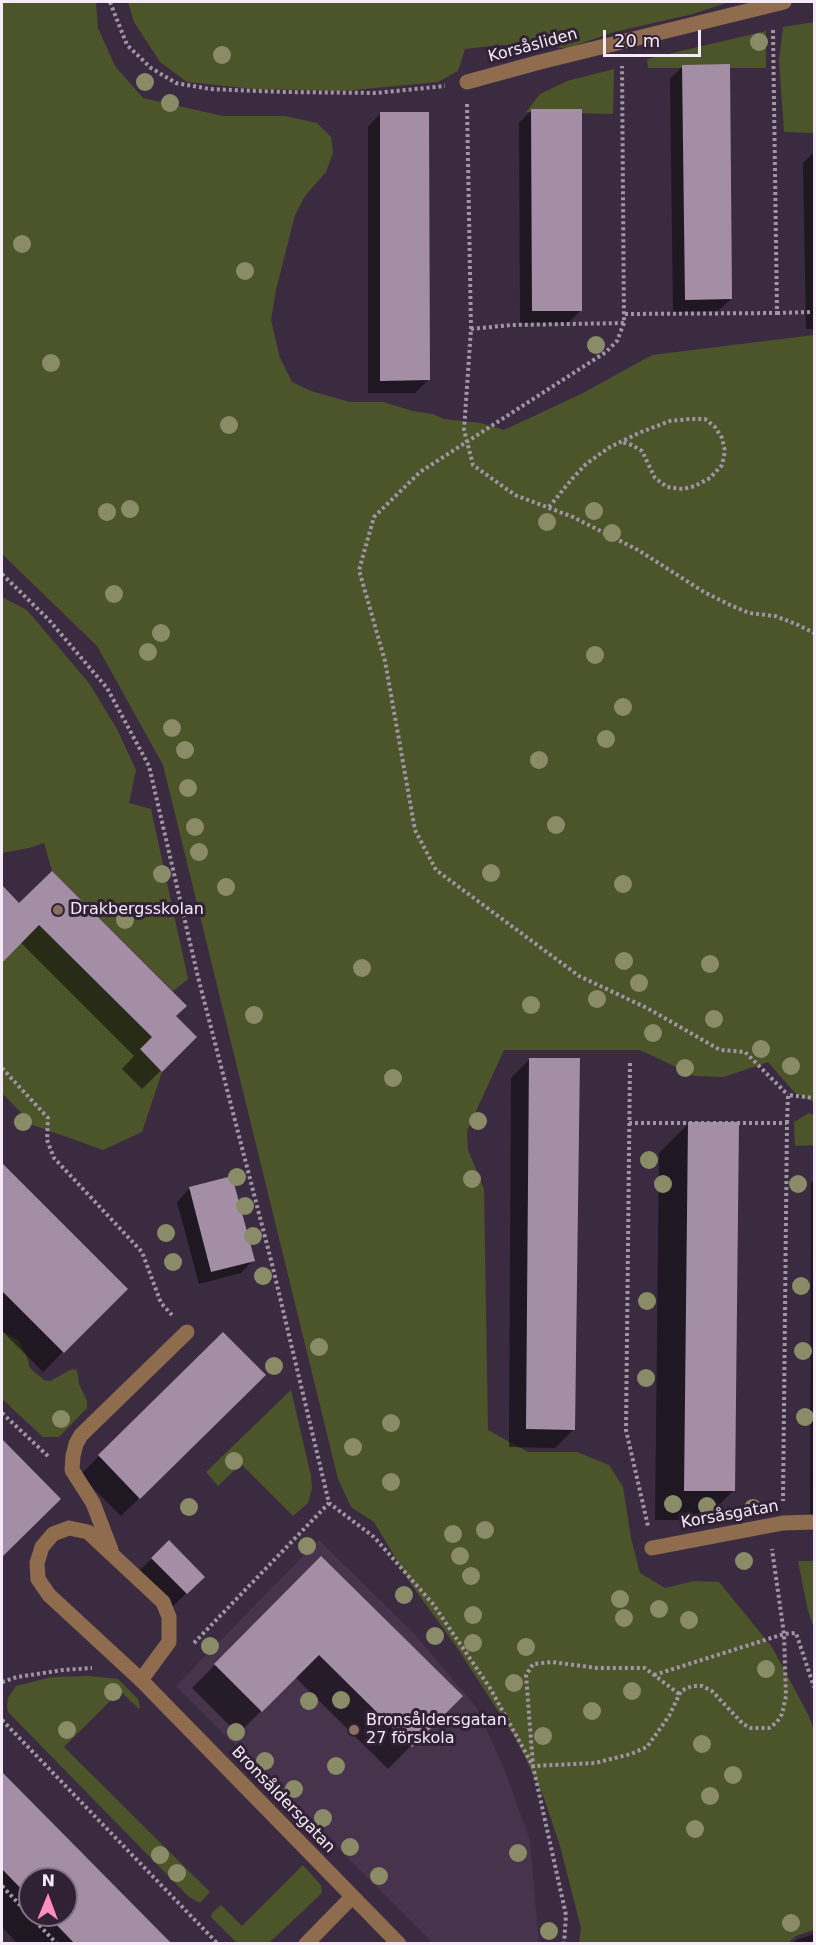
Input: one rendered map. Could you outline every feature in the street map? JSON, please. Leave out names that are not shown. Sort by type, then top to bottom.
[{"type":"street","name":"Korsåsliden","points":[[467,82],[778,3]]},
{"type":"street","points":[[113,1555],[93,1503],[72,1470],[76,1444],[81,1435],[187,1332]]},
{"type":"street","name":"Korsåsgatan","points":[[652,1548],[775,1524],[814,1522]]},
{"type":"street","name":"Bronsåldersgatan","points":[[141,1680],[169,1642],[169,1617],[163,1602],[88,1532],[69,1528],[53,1534],[42,1547],[37,1563],[38,1579],[49,1595],[141,1680],[399,1944]]},
{"type":"street","points":[[306,1944],[352,1897]]},
{"type":"path","points":[[110,2],[127,45],[152,68],[176,83],[210,89],[376,93],[467,82],[471,329],[464,430],[473,465],[515,495],[549,507],[638,550],[704,592],[730,605],[749,613],[774,616],[814,633]]},
{"type":"path","points":[[777,313],[778,3]]},
{"type":"path","points":[[622,42],[625,314],[617,341],[606,352],[420,472],[374,517],[359,570],[385,661],[415,830],[436,870],[579,976],[647,1008],[720,1050],[746,1052],[788,1095],[814,1098]]},
{"type":"path","points":[[625,314],[814,312]]},
{"type":"path","points":[[471,329],[511,325],[624,323]]},
{"type":"path","points":[[549,507],[586,464],[610,447],[641,432],[670,422],[705,419],[723,438],[725,451],[722,465],[710,478],[683,489],[667,487],[655,477],[642,451],[621,442]]},
{"type":"path","points":[[2,574],[49,620],[107,688],[149,766],[198,977],[272,1264],[329,1503],[374,1537],[433,1604],[490,1688],[533,1766]]},
{"type":"path","points":[[630,1063],[626,1430],[652,1548]]},
{"type":"path","points":[[2,1068],[48,1118],[47,1140],[54,1158],[142,1252],[161,1303],[187,1332]]},
{"type":"path","points":[[533,1766],[595,1763],[631,1754],[646,1747],[669,1716],[681,1691],[692,1686],[702,1686],[712,1691],[743,1724],[751,1728],[769,1728],[782,1714],[786,1696],[784,1634],[775,1524],[788,1095]]},
{"type":"path","points":[[629,1123],[787,1123]]},
{"type":"path","points":[[2,1413],[55,1462],[72,1470]]},
{"type":"path","points":[[188,1648],[329,1503]]},
{"type":"path","points":[[654,1675],[784,1634],[796,1633],[814,1687]]},
{"type":"path","points":[[2,1682],[17,1677],[63,1670],[104,1667],[117,1658]]},
{"type":"path","points":[[564,1944],[566,1916],[533,1766],[526,1675],[533,1664],[552,1662],[597,1668],[645,1668],[679,1694]]},
{"type":"path","points":[[2,1720],[218,1944]]},
{"type":"path","points":[[2,1886],[57,1944]]},
{"type":"shaded area","name":"Bronsåldersgatan 27 förskola","points":[[319,1540],[416,1636],[477,1708],[505,1771],[530,1841],[539,1944],[433,1943],[176,1686]]},
{"type":"green space","points":[[2,2],[96,2],[98,28],[115,66],[143,98],[223,116],[285,116],[317,123],[331,137],[333,153],[326,172],[305,196],[295,215],[276,290],[271,320],[280,358],[292,382],[311,391],[350,402],[383,402],[433,414],[444,419],[481,423],[504,430],[583,393],[652,355],[814,335],[814,1102],[795,1093],[768,1062],[724,1077],[695,1076],[640,1050],[504,1050],[467,1131],[468,1150],[484,1189],[488,1430],[528,1452],[577,1452],[609,1465],[623,1487],[631,1538],[640,1573],[665,1588],[694,1581],[719,1582],[772,1647],[809,1716],[814,1730],[814,1930],[796,1936],[788,1943],[579,1943],[581,1928],[560,1846],[544,1798],[518,1742],[458,1649],[411,1584],[374,1522],[351,1507],[338,1479],[163,765],[97,646],[2,554]]},
{"type":"green space","points":[[128,2],[729,2],[693,14],[614,32],[568,48],[500,45],[465,49],[458,71],[438,82],[344,91],[254,89],[187,82],[160,62],[134,22]]},
{"type":"green space","points":[[814,22],[814,133],[784,132],[779,60],[783,27]]},
{"type":"green space","points":[[766,31],[766,68],[648,68],[647,59]]},
{"type":"green space","points":[[614,69],[613,114],[526,112],[540,94],[567,81]]},
{"type":"green space","points":[[2,597],[27,610],[89,683],[117,729],[136,770],[129,803],[151,809],[188,979],[173,991],[52,871],[44,843],[2,853]]},
{"type":"green space","points":[[39,925],[152,1037],[140,1049],[162,1072],[142,1132],[103,1150],[33,1125],[2,1093],[2,963]]},
{"type":"green space","points":[[809,1113],[814,1115],[814,1145],[795,1146],[794,1122]]},
{"type":"green space","points":[[2,1331],[18,1340],[30,1368],[44,1380],[50,1381],[72,1369],[77,1370],[87,1408],[59,1437],[43,1437],[2,1399]]},
{"type":"green space","points":[[291,1390],[312,1488],[308,1503],[293,1516],[241,1464],[218,1486],[206,1472]]},
{"type":"green space","points":[[798,1561],[814,1561],[814,1628],[808,1611]]},
{"type":"green space","points":[[89,1676],[118,1679],[138,1699],[140,1708],[120,1691],[64,1747],[210,1892],[200,1903],[189,1897],[8,1712],[8,1698],[16,1686],[52,1677]]},
{"type":"green space","points":[[303,1865],[321,1885],[322,1893],[269,1943],[237,1943],[211,1917],[221,1905],[242,1926]]},
{"type":"building","points":[[730,64],[732,299],[685,300],[682,65]]},
{"type":"building","points":[[531,109],[582,109],[582,311],[532,311]]},
{"type":"building","points":[[380,112],[429,112],[430,380],[380,381]]},
{"type":"building","points":[[52,871],[187,1006],[176,1016],[197,1037],[162,1072],[140,1049],[152,1037],[39,925],[2,963],[2,885],[19,903]]},
{"type":"building","points":[[529,1058],[580,1058],[575,1430],[526,1429]]},
{"type":"building","points":[[688,1122],[739,1122],[735,1491],[684,1491]]},
{"type":"building","points":[[2,1163],[128,1289],[64,1353],[2,1291]]},
{"type":"building","points":[[232,1176],[255,1261],[211,1272],[189,1187]]},
{"type":"building","points":[[223,1332],[266,1375],[140,1499],[98,1455]]},
{"type":"building","points":[[2,1439],[61,1499],[2,1557]]},
{"type":"building","points":[[169,1540],[205,1577],[187,1594],[151,1558]]},
{"type":"building","points":[[321,1556],[463,1696],[412,1747],[319,1655],[262,1712],[214,1664]]},
{"type":"building","points":[[2,1772],[172,1944],[75,1944],[59,1927],[78,1927],[78,1867],[18,1867],[18,1886],[2,1869]]},
{"type":"place","name":"Drakbergsskolan","points":[[58,910]]},
{"type":"place","name":"Bronsåldersgatan 27 förskola","points":[[354,1730]]}]
